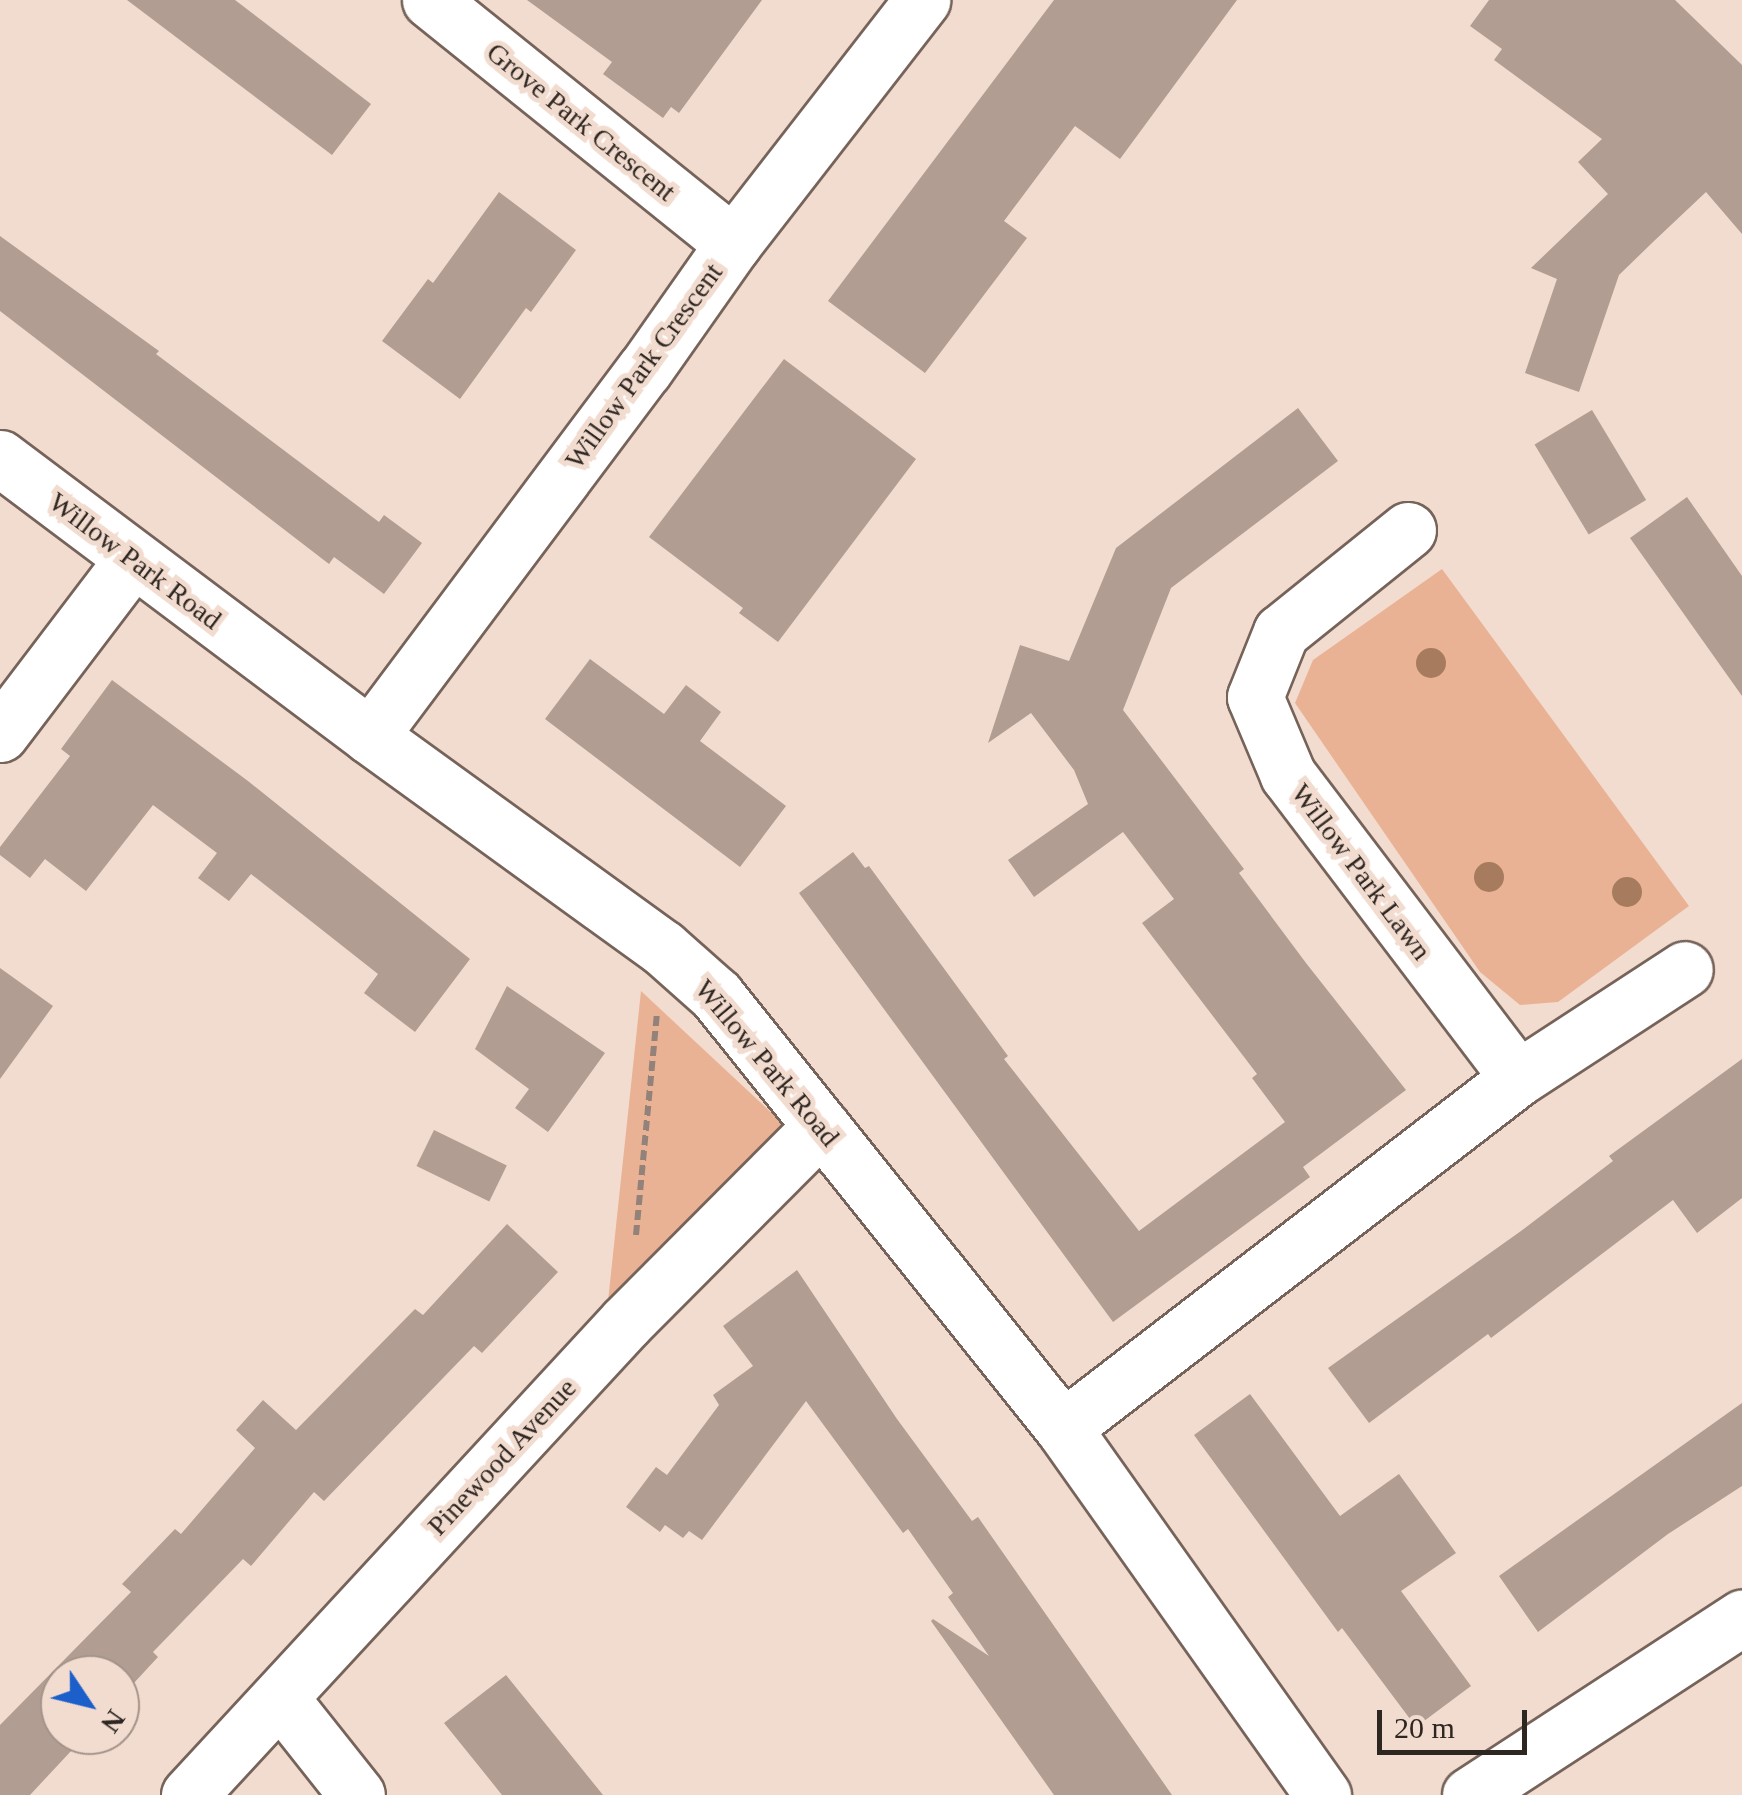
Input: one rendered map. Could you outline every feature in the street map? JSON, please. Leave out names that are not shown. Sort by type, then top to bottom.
[{"type":"street","name":"Grove Park Crescent","points":[[430,0],[733,244]]},
{"type":"street","name":"Willow Park Crescent","points":[[370,736],[645,369],[733,244],[922,0]]},
{"type":"street","name":"Willow Park Road","points":[[0,458],[370,736],[663,948],[716,994],[1063,1428],[1323,1795]]},
{"type":"street","name":"Willow Park Lawn","points":[[1408,530],[1281,632],[1254,696],[1288,775],[1518,1078]]},
{"type":"street","points":[[0,734],[132,560]]},
{"type":"street","points":[[1063,1428],[1518,1078],[1684,970]]},
{"type":"street","name":"Pinewood Avenue","points":[[189,1795],[628,1321],[822,1126]]},
{"type":"street","points":[[1470,1795],[1742,1618]]},
{"type":"street","points":[[281,1698],[356,1795]]},
{"type":"path","points":[[635,1242],[663,948]]},
{"type":"shaded area","points":[[1442,569],[1689,906],[1558,1002],[1520,1005],[1480,972],[1295,703],[1313,660]]},
{"type":"shaded area","points":[[641,991],[792,1132],[606,1320]]},
{"type":"building","points":[[127,0],[235,0],[371,104],[332,155]]},
{"type":"building","points":[[527,0],[762,0],[679,113],[671,107],[663,118],[603,74],[612,62]]},
{"type":"building","points":[[1054,0],[1237,0],[1120,159],[1075,126],[1004,221],[1027,238],[925,373],[828,301]]},
{"type":"building","points":[[1489,0],[1675,0],[1742,65],[1742,234],[1706,192],[1653,242],[1619,275],[1579,392],[1525,373],[1557,279],[1531,268],[1608,194],[1578,162],[1602,139],[1494,60],[1502,49],[1470,26]]},
{"type":"building","points":[[499,192],[576,250],[531,312],[526,308],[460,399],[382,341],[428,279],[433,283]]},
{"type":"building","points":[[0,236],[159,351],[156,354],[379,522],[384,515],[422,543],[384,594],[334,557],[329,564],[0,311]]},
{"type":"building","points":[[784,359],[916,459],[778,642],[739,613],[743,608],[649,537]]},
{"type":"building","points":[[1298,408],[1338,461],[1171,588],[1123,710],[1244,869],[1239,873],[1306,963],[1406,1090],[1303,1167],[1310,1177],[1113,1322],[799,893],[853,852],[865,868],[869,866],[1008,1056],[1004,1059],[1139,1231],[1285,1122],[1252,1078],[1257,1074],[1142,923],[1174,899],[1123,832],[1034,897],[1008,860],[1088,804],[1074,770],[1031,713],[988,743],[1020,645],[1069,661],[1116,548]]},
{"type":"building","points":[[1592,410],[1646,500],[1589,535],[1535,445]]},
{"type":"building","points":[[1687,497],[1742,576],[1742,696],[1630,538]]},
{"type":"building","points":[[590,659],[664,714],[686,685],[721,712],[700,741],[786,806],[740,867],[545,719]]},
{"type":"building","points":[[112,680],[248,781],[470,959],[415,1032],[364,993],[378,974],[251,874],[229,901],[198,878],[217,853],[153,805],[86,891],[45,859],[30,878],[0,855],[0,847],[70,756],[61,749]]},
{"type":"building","points":[[0,968],[53,1006],[0,1079]]},
{"type":"building","points":[[507,986],[605,1053],[548,1132],[515,1108],[529,1089],[475,1049]]},
{"type":"building","points":[[1742,1059],[1742,1198],[1697,1233],[1673,1200],[1491,1338],[1488,1334],[1369,1423],[1328,1368],[1521,1231],[1613,1161],[1609,1156]]},
{"type":"building","points":[[434,1130],[507,1166],[489,1201],[416,1166]]},
{"type":"building","points":[[507,1224],[558,1272],[482,1353],[474,1346],[324,1501],[314,1492],[251,1566],[243,1559],[153,1652],[158,1657],[140,1676],[140,1655],[69,1655],[131,1592],[122,1584],[175,1529],[181,1534],[255,1448],[236,1430],[263,1400],[296,1430],[415,1309],[423,1315]]},
{"type":"building","points":[[797,1270],[897,1419],[972,1521],[978,1517],[1172,1795],[1054,1795],[931,1621],[989,1656],[948,1597],[953,1593],[908,1529],[903,1533],[806,1401],[702,1540],[689,1531],[683,1538],[665,1525],[660,1532],[626,1507],[656,1467],[667,1475],[719,1405],[713,1395],[753,1366],[723,1326]]},
{"type":"building","points":[[1250,1394],[1340,1516],[1399,1474],[1456,1553],[1401,1591],[1471,1686],[1416,1727],[1342,1628],[1338,1632],[1194,1435]]},
{"type":"building","points":[[1742,1403],[1742,1486],[1668,1534],[1538,1632],[1499,1576]]},
{"type":"building","points":[[506,1675],[603,1795],[502,1795],[444,1723]]},
{"type":"building","points":[[40,1684],[40,1755],[67,1755],[30,1795],[0,1795],[0,1725]]}]
